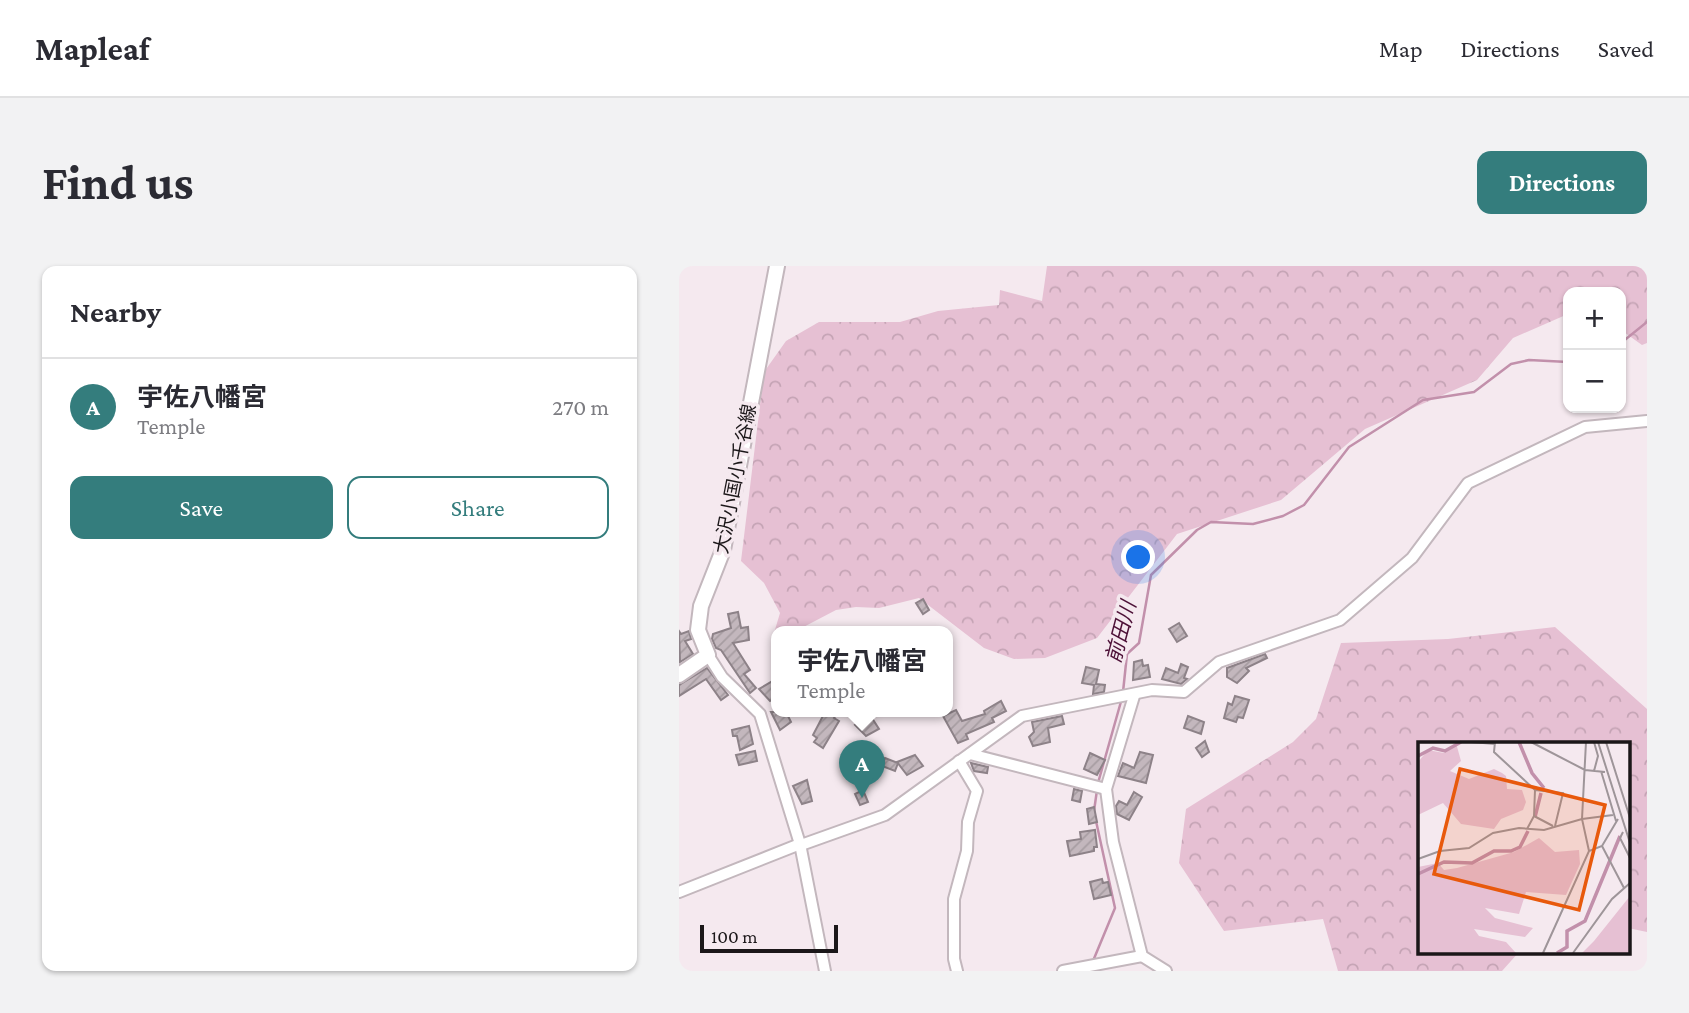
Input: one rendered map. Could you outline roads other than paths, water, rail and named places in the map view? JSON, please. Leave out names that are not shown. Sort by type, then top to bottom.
[{"type":"main road","name":"大沢小国小千谷線","points":[[708,655],[698,630],[701,606],[723,550],[777,266]]},
{"type":"main road","points":[[679,675],[708,655]]},
{"type":"street","points":[[679,892],[801,844],[885,815],[1022,716],[1134,696],[1152,690],[1184,692],[1219,662],[1339,620],[1412,558],[1468,483],[1585,427],[1647,421]]},
{"type":"street","points":[[708,655],[722,677],[760,714],[801,844],[825,971]]},
{"type":"street","points":[[1134,696],[1106,789],[1113,842],[1142,956]]},
{"type":"street","points":[[969,754],[1106,789]]},
{"type":"street","points":[[957,971],[954,959],[954,899],[967,851],[968,822],[977,791],[959,761]]},
{"type":"street","points":[[1063,971],[1142,956],[1166,971]]},
{"type":"waterway","name":"前田川","points":[[1626,339],[1647,322]]},
{"type":"waterway","name":"前田川","points":[[1123,692],[1127,654],[1139,643],[1151,575],[1197,530],[1211,522],[1253,524],[1283,516],[1304,505],[1349,447],[1423,400],[1474,392],[1511,364],[1529,360],[1563,362]]},
{"type":"waterway","name":"前田川","points":[[1098,783],[1122,698]]},
{"type":"waterway","name":"前田川","points":[[1094,811],[1097,790]]},
{"type":"waterway","name":"前田川","points":[[1093,961],[1115,908],[1096,821]]},
{"type":"place","name":"宇佐八幡宮","points":[[862,798]]}]
